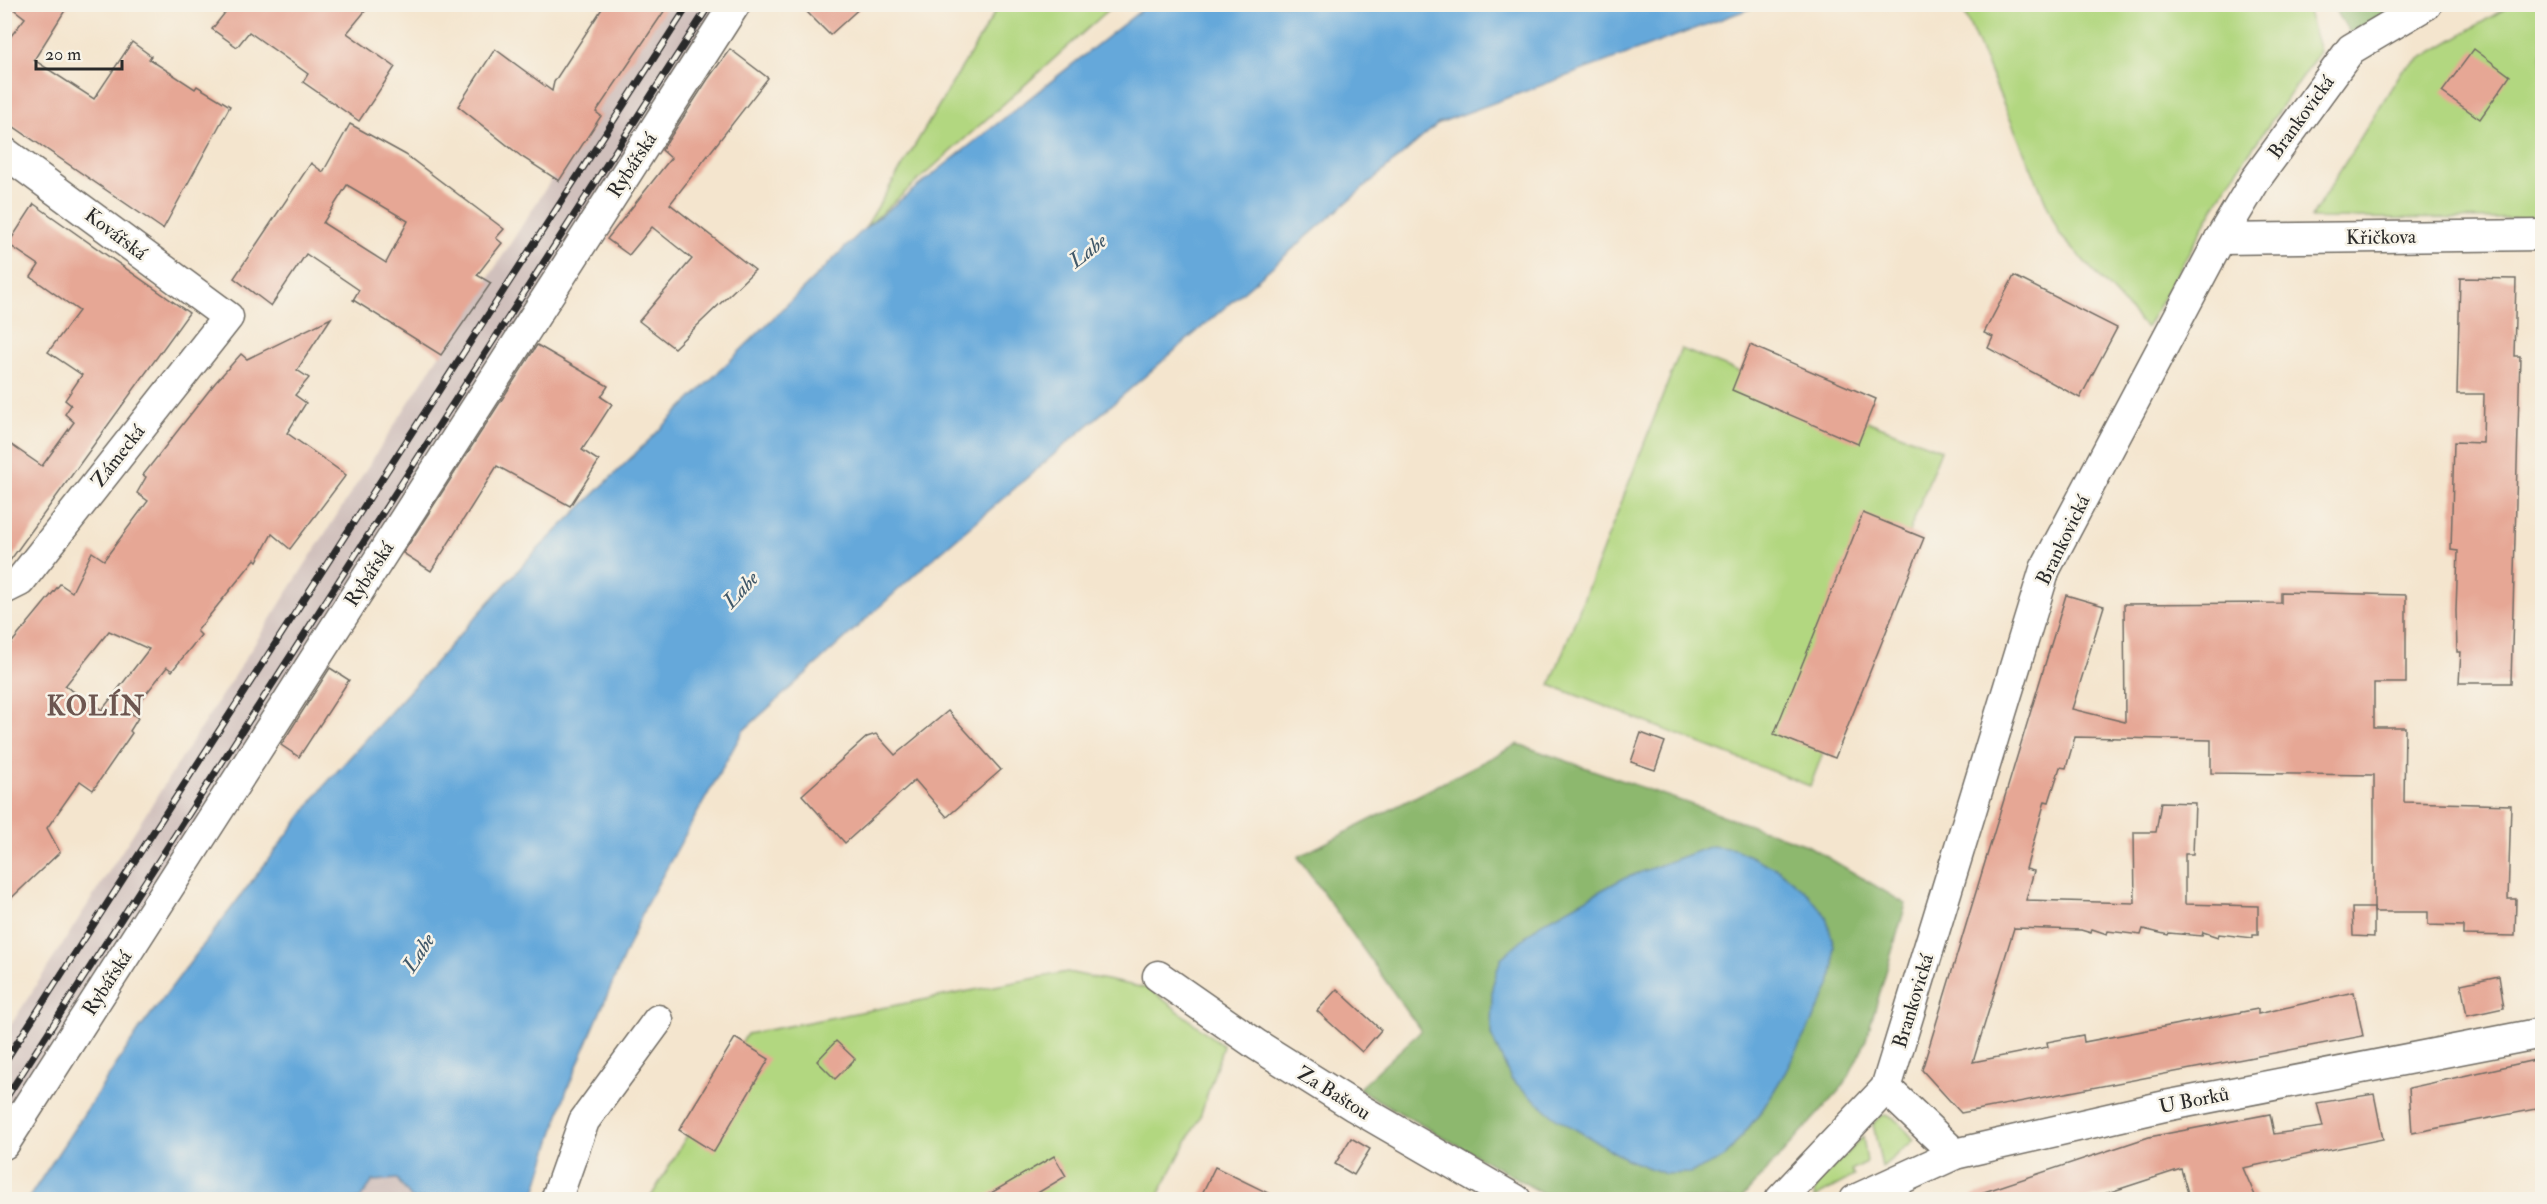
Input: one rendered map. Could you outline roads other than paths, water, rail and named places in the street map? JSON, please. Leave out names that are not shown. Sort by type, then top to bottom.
[{"type":"street","name":"Rybářská","points":[[4,1144],[735,4]]},
{"type":"street","name":"Brankovická","points":[[1780,1200],[1886,1088],[2045,569],[2220,239],[2256,179],[2351,49],[2427,4]]},
{"type":"street","name":"Kovářská","points":[[4,152],[228,317]]},
{"type":"street","name":"Křičkova","points":[[2220,239],[2542,235]]},
{"type":"street","name":"Zámecká","points":[[4,589],[20,581],[228,317]]},
{"type":"street","name":"Za Baštou","points":[[1158,976],[1257,1045],[1354,1106],[1479,1191],[1516,1200]]},
{"type":"street","points":[[556,1200],[584,1121],[658,1020]]},
{"type":"street","name":"U Borků","points":[[1855,1200],[1955,1154],[2165,1106],[2542,1033]]},
{"type":"street","points":[[1886,1088],[1955,1154]]},
{"type":"water","name":"Labe","points":[[1149,4],[1760,5],[1439,123],[921,569],[743,731],[645,907],[566,1092],[533,1199],[412,1199],[397,1179],[373,1181],[360,1199],[28,1199],[139,1030],[324,786],[529,558],[865,228]]},
{"type":"water","points":[[1711,846],[1735,849],[1779,870],[1808,894],[1826,916],[1834,946],[1834,964],[1830,986],[1785,1073],[1761,1112],[1724,1158],[1690,1173],[1665,1174],[1626,1159],[1556,1118],[1511,1079],[1491,1035],[1492,987],[1501,958],[1540,924],[1620,880]]},
{"type":"railway","points":[[4,1063],[689,4]]},
{"type":"railway","points":[[4,1101],[710,4]]},
{"type":"district","name":"KOLÍN","points":[[96,707]]}]
